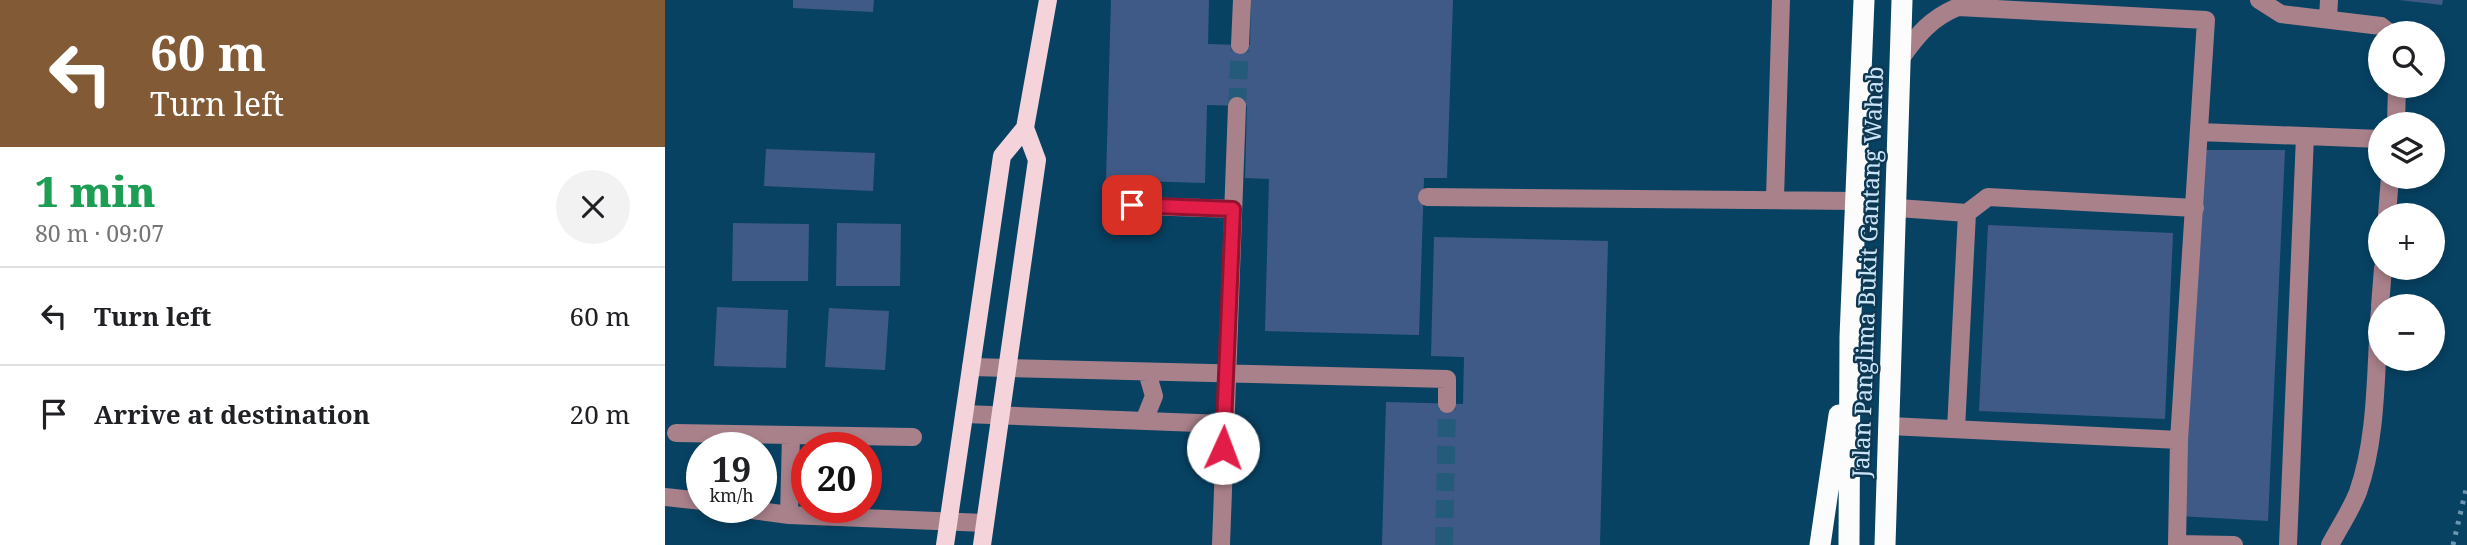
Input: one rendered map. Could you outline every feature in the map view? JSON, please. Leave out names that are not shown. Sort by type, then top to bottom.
[{"type":"highway","name":"Jalan Panglima Bukit Gantang Wahab","points":[[1849,545],[1850,337],[1864,0]]},
{"type":"highway","name":"Jalan Panglima Bukit Gantang Wahab","points":[[1885,545],[1898,208],[1902,0]]},
{"type":"highway","points":[[1820,545],[1850,337]]},
{"type":"main road","points":[[945,545],[1002,156],[1025,128],[1048,0]]},
{"type":"main road","points":[[982,545],[1037,160],[1025,128]]},
{"type":"street","points":[[1240,45],[1242,0]]},
{"type":"street","points":[[1775,198],[1781,0]]},
{"type":"street","points":[[2259,0],[2281,14],[2368,24]]},
{"type":"street","points":[[2327,19],[2329,0]]},
{"type":"street","points":[[1901,58],[1925,26],[1958,7],[2206,20],[2179,440],[2177,545],[2234,545]]},
{"type":"street","points":[[1221,545],[1237,106]]},
{"type":"street","points":[[2199,132],[2368,139]]},
{"type":"street","points":[[2288,545],[2305,136]]},
{"type":"street","points":[[1427,197],[1775,198],[1857,201]]},
{"type":"street","points":[[1898,208],[1967,213],[1988,197],[2195,208]]},
{"type":"street","points":[[1113,205],[1233,209]]},
{"type":"street","points":[[1956,429],[1967,213]]},
{"type":"street","points":[[971,367],[1447,379],[1447,404]]},
{"type":"street","points":[[2330,545],[2357,494],[2364,469],[2370,442],[2375,371]]},
{"type":"street","points":[[1144,421],[1154,396],[1147,372]]},
{"type":"street","points":[[964,414],[1224,424]]},
{"type":"street","points":[[1890,426],[2179,440]]},
{"type":"street","points":[[676,433],[791,435]]},
{"type":"street","points":[[882,436],[913,437]]},
{"type":"street","points":[[789,515],[791,462]]},
{"type":"street","points":[[665,497],[686,499]]},
{"type":"street","points":[[777,513],[985,523]]},
{"type":"building","points":[[793,0],[874,0],[873,12],[793,8]]},
{"type":"building","points":[[1111,0],[1209,0],[1208,44],[1250,45],[1251,0],[1453,0],[1447,178],[1424,178],[1419,335],[1265,331],[1269,179],[1245,178],[1247,106],[1207,105],[1205,183],[1106,180]]},
{"type":"building","points":[[2399,0],[2443,0],[2442,5]]},
{"type":"building","points":[[766,149],[875,153],[873,191],[764,186]]},
{"type":"building","points":[[2204,150],[2285,150],[2268,521],[2178,516]]},
{"type":"building","points":[[733,223],[809,224],[808,281],[732,281]]},
{"type":"building","points":[[837,223],[901,224],[900,286],[836,286]]},
{"type":"building","points":[[1988,225],[2173,233],[2165,419],[1979,411]]},
{"type":"building","points":[[1434,237],[1608,241],[1600,545],[1382,545],[1386,402],[1463,404],[1464,357],[1431,356]]},
{"type":"building","points":[[717,307],[788,310],[786,368],[714,366]]},
{"type":"building","points":[[829,308],[889,311],[885,370],[825,367]]},
{"type":"tunnel","points":[[1237,106],[1240,45]]},
{"type":"tunnel","points":[[1444,545],[1447,404]]},
{"type":"railway","points":[[2453,545],[2467,485]]},
{"type":"route","points":[[1132,205],[1233,209],[1223,448]]}]
